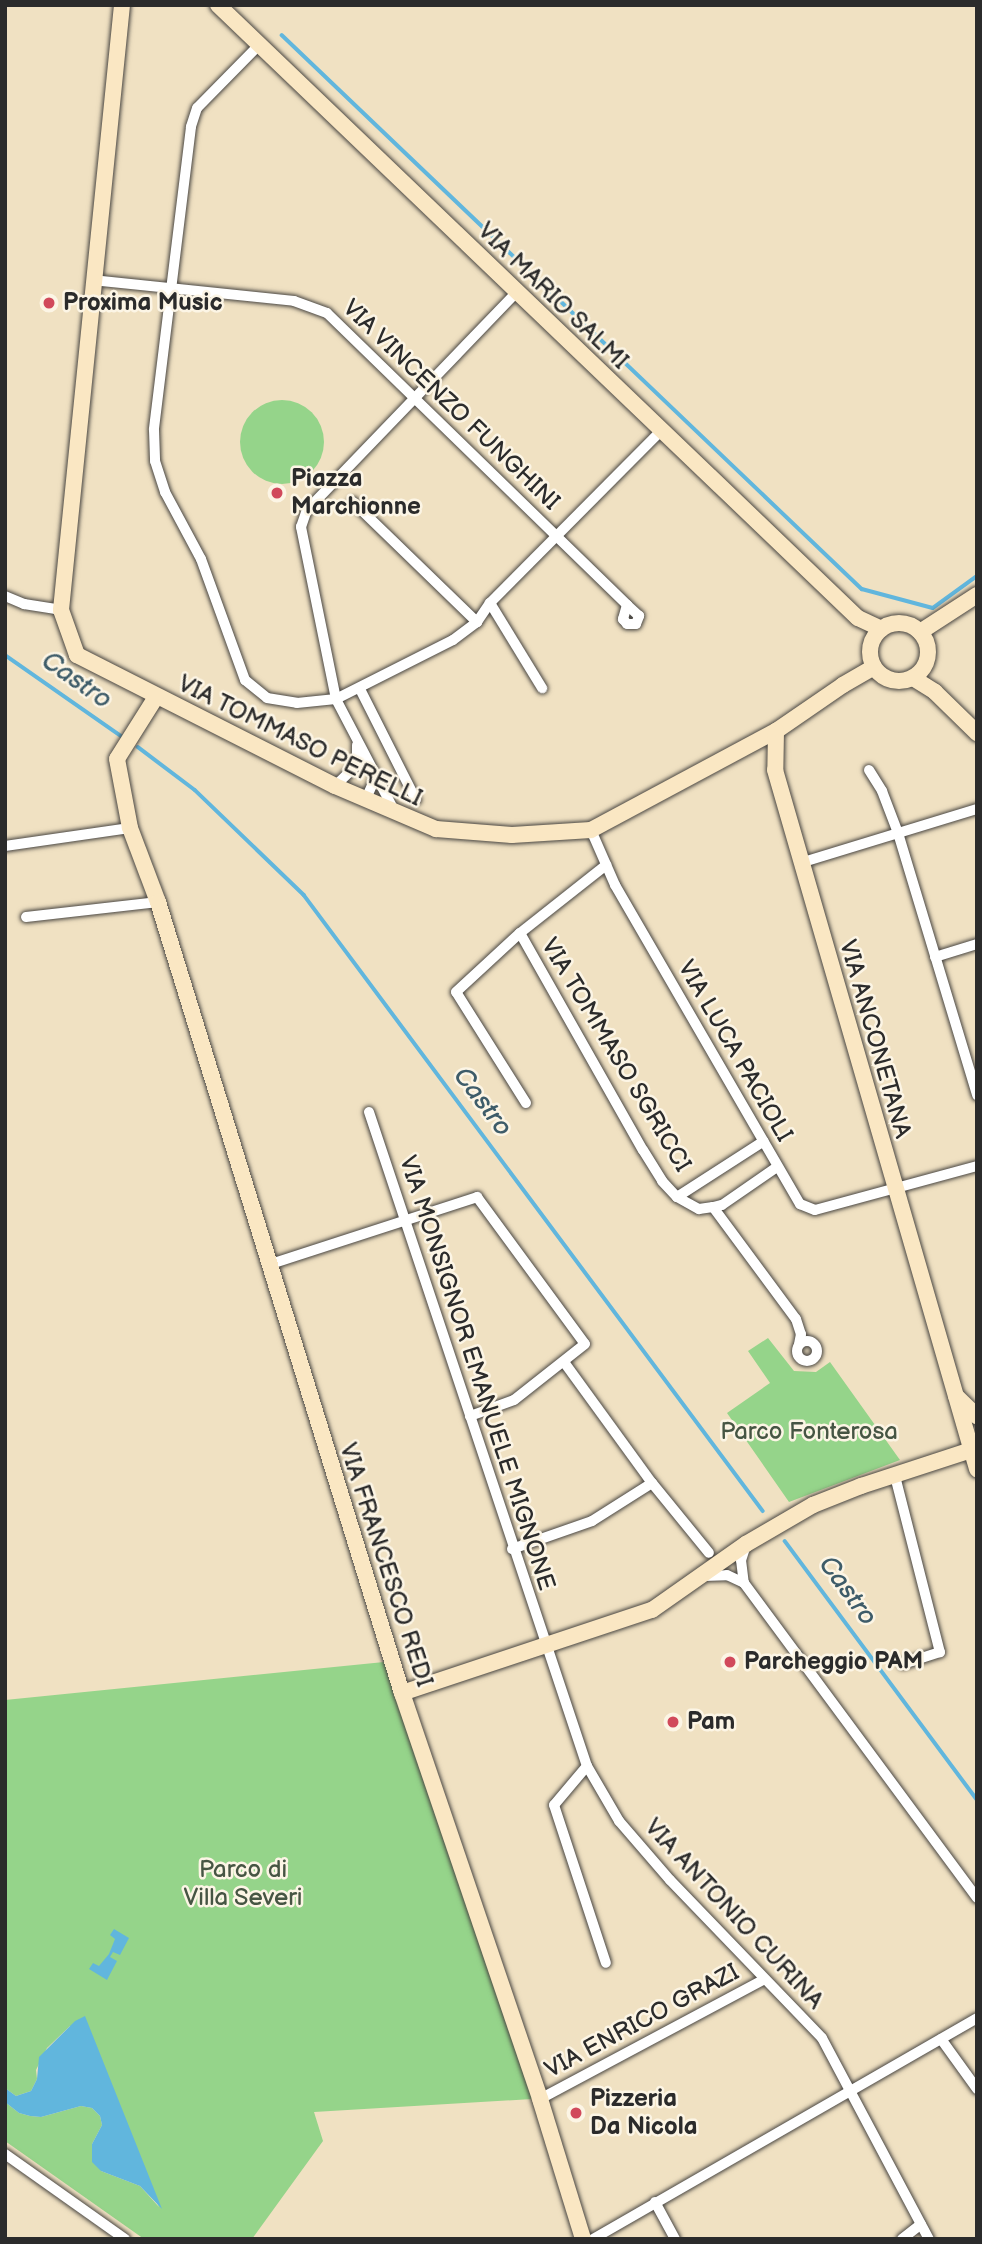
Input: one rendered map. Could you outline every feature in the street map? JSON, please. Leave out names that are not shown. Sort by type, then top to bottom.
[{"type":"street","points":[[5,596],[24,604],[61,610],[92,280],[122,5]]},
{"type":"street","name":"VIA MARIO SALMI","points":[[218,5],[858,618],[882,629]]},
{"type":"street","points":[[259,45],[197,108],[191,127],[180,198],[154,430],[155,461],[165,492],[201,559],[245,680],[267,698],[297,703],[336,699],[453,640],[477,622],[490,603],[661,431]]},
{"type":"street","name":"VIA VINCENZO FUNGHINI","points":[[92,280],[294,301],[327,313],[627,605]]},
{"type":"street","points":[[396,815],[336,699],[301,527],[307,510],[516,293]]},
{"type":"street","points":[[352,502],[477,622]]},
{"type":"street","points":[[920,632],[977,595]]},
{"type":"street","points":[[490,603],[542,688]]},
{"type":"street","name":"VIA TOMMASO PERELLI","points":[[61,610],[77,655],[361,799],[436,829],[512,835],[591,830],[776,731]]},
{"type":"street","name":"VIA MARIO SALMI","points":[[858,618],[870,646]]},
{"type":"street","points":[[897,623],[920,632],[929,650],[918,674],[896,682],[880,674],[874,667],[870,646],[882,629],[897,623]]},
{"type":"street","points":[[776,731],[874,667]]},
{"type":"street","points":[[918,674],[977,733]]},
{"type":"street","points":[[360,689],[416,800]]},
{"type":"street","name":"VIA FRANCESCO REDI","points":[[156,697],[117,760],[131,828],[158,902],[271,1264],[311,1406],[402,1693],[540,2099],[583,2239]]},
{"type":"street","name":"VIA ANCONETANA","points":[[776,731],[775,770],[800,863],[954,1395],[974,1449],[977,1469]]},
{"type":"street","points":[[335,786],[357,765],[356,742]]},
{"type":"street","points":[[869,770],[882,792],[898,833],[935,957],[971,1055],[977,1095]]},
{"type":"street","points":[[352,772],[361,799]]},
{"type":"street","points":[[361,799],[376,776]]},
{"type":"street","points":[[800,863],[977,809]]},
{"type":"street","points":[[5,846],[131,828]]},
{"type":"street","name":"VIA LUCA PACIOLI","points":[[591,830],[606,865],[800,1204],[815,1210],[977,1166]]},
{"type":"street","points":[[526,1103],[456,992],[520,933],[606,865]]},
{"type":"street","points":[[26,917],[158,902]]},
{"type":"street","name":"VIA TOMMASO SGRICCI","points":[[520,933],[662,1181],[677,1197],[699,1209],[713,1208]]},
{"type":"street","points":[[935,957],[977,944]]},
{"type":"street","name":"VIA MONSIGNOR EMANUELE MIGNONE","points":[[369,1112],[545,1647]]},
{"type":"street","name":"VIA TOMMASO SGRICCI","points":[[677,1197],[764,1141]]},
{"type":"street","points":[[777,1167],[722,1205],[713,1208],[814,1342],[818,1353],[809,1361],[798,1355],[801,1334],[796,1320]]},
{"type":"street","points":[[271,1264],[478,1197],[585,1344],[514,1400],[470,1416]]},
{"type":"street","points":[[799,1344],[804,1340],[814,1342]]},
{"type":"street","points":[[564,1362],[652,1483],[713,1559]]},
{"type":"street","points":[[954,1395],[977,1416]]},
{"type":"street","points":[[402,1693],[652,1610],[703,1576],[713,1559],[746,1544],[813,1505],[974,1449]]},
{"type":"street","points":[[895,1476],[940,1652],[903,1664]]},
{"type":"street","points":[[512,1549],[592,1521],[652,1483]]},
{"type":"street","points":[[746,1544],[741,1560],[744,1583],[977,1898]]},
{"type":"street","points":[[703,1576],[726,1576],[744,1583]]},
{"type":"street","name":"VIA ANTONIO CURINA","points":[[545,1647],[587,1766],[619,1821],[763,1980],[822,2038],[929,2239]]},
{"type":"street","points":[[587,1766],[554,1805],[607,1963]]},
{"type":"street","name":"VIA ENRICO GRAZI","points":[[540,2099],[763,1980]]},
{"type":"street","points":[[593,2239],[977,2018]]},
{"type":"street","points":[[941,2039],[977,2089]]},
{"type":"street","points":[[5,2154],[125,2239]]},
{"type":"street","points":[[655,2202],[675,2239]]},
{"type":"street","points":[[902,2239],[921,2224]]},
{"type":"green space","points":[[282,400],[298,403],[312,412],[321,426],[324,442],[321,458],[312,472],[298,481],[282,484],[266,481],[252,472],[243,458],[240,442],[243,426],[252,412],[266,403]]},
{"type":"green space","name":"Parco Fonterosa","points":[[768,1338],[794,1371],[816,1372],[830,1362],[900,1460],[789,1502],[727,1413],[770,1383],[748,1351]]},
{"type":"green space","name":"Parco di Villa Severi","points":[[384,1662],[532,2099],[314,2112],[323,2141],[252,2239],[144,2239],[5,2141],[5,2102],[19,2113],[41,2117],[81,2106],[92,2108],[100,2116],[102,2125],[92,2144],[101,2171],[140,2186],[159,2207],[70,2026],[47,2048],[36,2070],[37,2079],[31,2091],[16,2096],[5,2088],[5,1700]]},
{"type":"water","points":[[114,1929],[129,1938],[120,1955],[113,1952],[110,1957],[117,1961],[107,1980],[89,1969],[93,1963],[99,1966],[109,1954],[115,1939],[110,1935]]},
{"type":"water","points":[[85,2016],[162,2209],[140,2186],[101,2171],[92,2162],[92,2144],[102,2125],[100,2116],[92,2108],[81,2106],[41,2117],[19,2113],[5,2102],[5,2088],[16,2096],[31,2091],[37,2079],[39,2057],[75,2021]]},
{"type":"waterway","points":[[282,35],[862,589],[933,608],[977,576]]},
{"type":"waterway","name":"Castro","points":[[5,655],[124,738]]},
{"type":"waterway","name":"Castro","points":[[138,747],[195,790],[304,895],[763,1511]]},
{"type":"waterway","name":"Castro","points":[[785,1541],[977,1800]]},
{"type":"place","name":"Proxima Music","points":[[49,303]]},
{"type":"place","name":"Piazza Marchionne","points":[[277,493]]},
{"type":"place","name":"Parcheggio PAM","points":[[730,1662]]},
{"type":"place","name":"Pam","points":[[673,1722]]},
{"type":"place","name":"Pizzeria Da Nicola","points":[[576,2113]]}]
